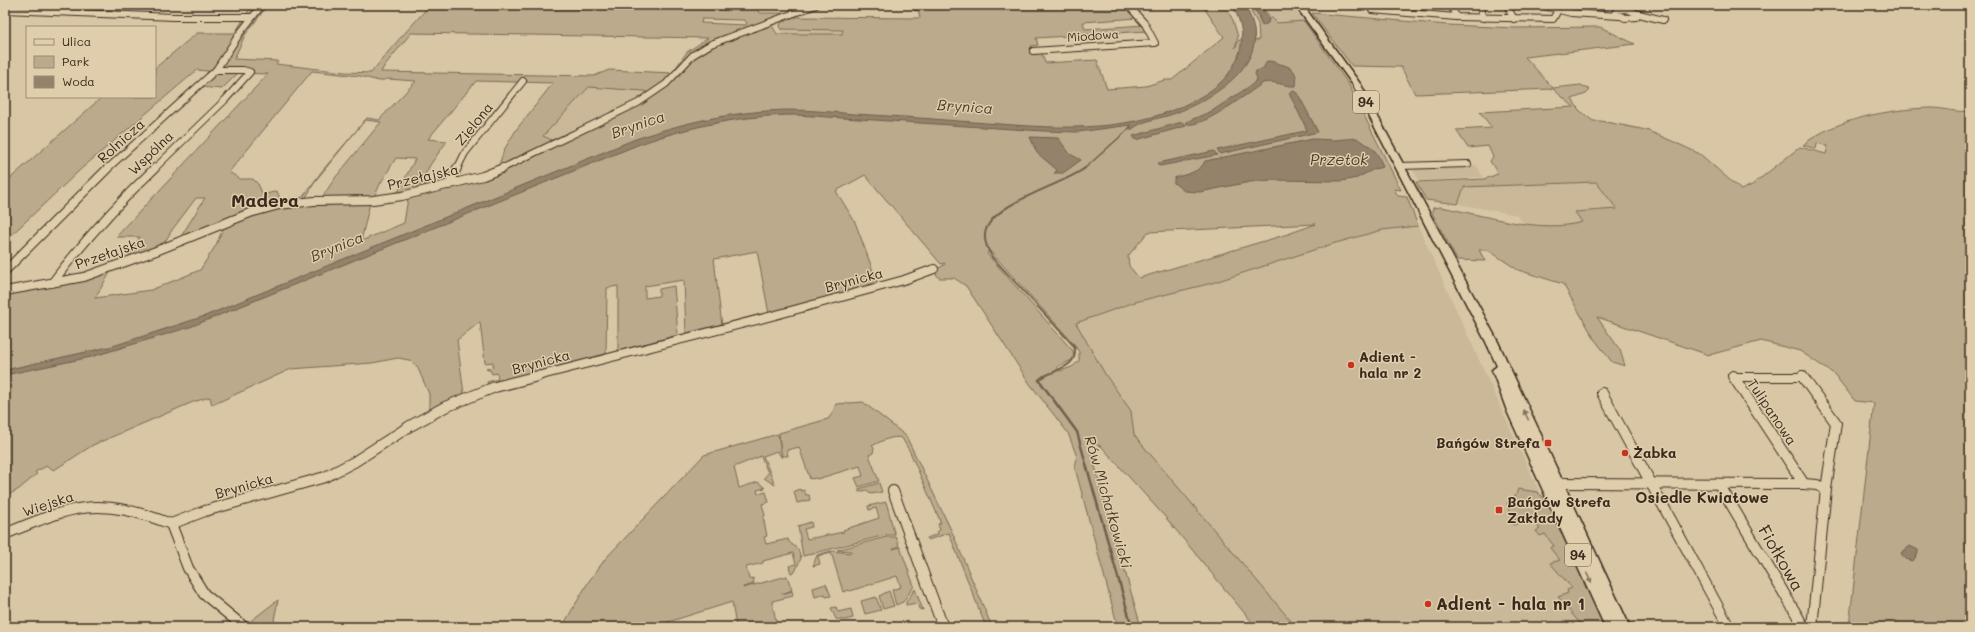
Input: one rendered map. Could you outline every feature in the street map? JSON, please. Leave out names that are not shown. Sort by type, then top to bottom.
[{"type":"main road","name":"94","points":[[1299,5],[1357,85],[1421,206],[1474,309],[1513,411],[1551,482],[1623,627]]},
{"type":"main road","name":"94","points":[[1551,482],[1612,627]]},
{"type":"street","name":"Rolnicza","points":[[5,271],[100,176],[216,70],[230,46],[262,5]]},
{"type":"street","name":"Przełajska","points":[[5,291],[52,284],[98,272],[156,251],[250,213],[279,205],[314,201],[372,200],[402,196],[450,185],[507,167],[638,103],[670,82],[693,55],[721,40],[745,30],[791,16],[816,5]]},
{"type":"street","name":"Miodowa","points":[[1033,51],[1155,43],[1145,24],[1128,5]]},
{"type":"street","points":[[1450,5],[1456,17]]},
{"type":"street","points":[[1540,5],[1578,14],[1601,14],[1628,10],[1632,20]]},
{"type":"street","points":[[1480,9],[1484,18]]},
{"type":"street","points":[[5,10],[153,16],[252,17]]},
{"type":"street","points":[[1372,10],[1456,17],[1514,19],[1553,19],[1558,10]]},
{"type":"street","points":[[1509,10],[1514,19]]},
{"type":"street","points":[[1620,11],[1632,20],[1663,20]]},
{"type":"street","name":"Wspólna","points":[[52,284],[77,250],[123,199],[225,100],[250,72],[243,70],[216,70]]},
{"type":"street","name":"Zielona","points":[[450,185],[465,153],[524,82]]},
{"type":"street","points":[[1400,166],[1468,164]]},
{"type":"street","name":"Brynicka","points":[[171,524],[205,511],[325,477],[343,470],[430,414],[495,387],[772,316],[904,280],[934,269]]},
{"type":"street","name":"Tulipanowa","points":[[1804,484],[1733,376],[1802,376],[1836,423],[1826,488]]},
{"type":"street","points":[[1602,393],[1729,627]]},
{"type":"street","points":[[1551,482],[1652,484],[1804,484],[1817,485],[1826,488],[1812,627]]},
{"type":"street","name":"Fiołkowa","points":[[1719,484],[1804,627]]},
{"type":"street","points":[[894,491],[895,498],[943,627]]},
{"type":"street","name":"Wiejska","points":[[5,534],[63,511],[85,507],[106,507],[131,511],[171,524]]},
{"type":"street","points":[[171,524],[188,568],[204,594],[244,627]]},
{"type":"shaded area","points":[[1266,5],[1291,5],[1304,21],[1277,24],[1264,10]]},
{"type":"shaded area","points":[[781,29],[843,30],[842,34],[781,34]]},
{"type":"shaded area","points":[[589,87],[644,91],[649,93],[615,112],[552,140],[543,136]]},
{"type":"shaded area","points":[[1476,165],[1483,177],[1419,181],[1412,168]]},
{"type":"shaded area","points":[[1596,182],[1618,209],[1576,212],[1582,222],[1570,225],[1547,227],[1523,223],[1517,215],[1458,204],[1464,187]]},
{"type":"shaded area","points":[[1418,226],[1541,496],[1596,627],[1296,627],[1134,435],[1131,411],[1105,374],[1076,323],[1135,302],[1212,283],[1332,244],[1382,230]]},
{"type":"green space","points":[[252,5],[268,5],[245,35],[234,59],[278,61],[276,64],[344,72],[371,73],[430,5],[436,5],[435,7],[732,10],[728,5],[753,5],[760,13],[792,13],[771,24],[777,34],[842,34],[843,30],[781,29],[780,25],[783,21],[793,17],[920,18],[917,5],[1123,5],[1123,7],[1137,18],[1083,22],[1085,29],[1144,25],[1147,31],[1036,38],[1038,45],[1031,46],[1033,50],[1041,50],[1045,63],[1097,60],[1107,89],[1146,86],[1165,80],[1172,80],[1224,37],[1202,5],[1224,5],[1233,20],[1238,37],[1235,48],[1239,40],[1259,40],[1258,24],[1247,5],[1250,5],[1265,25],[1269,19],[1259,5],[1266,5],[1264,10],[1277,23],[1304,21],[1349,85],[1401,190],[1394,189],[1398,196],[1407,197],[1418,226],[1382,230],[1332,244],[1212,283],[1135,302],[1076,323],[1105,374],[1131,411],[1134,435],[1296,627],[1256,627],[1166,518],[1101,446],[1088,442],[1141,627],[1118,627],[1075,468],[1077,457],[1068,433],[1030,384],[966,286],[954,278],[939,278],[934,271],[945,263],[941,264],[865,175],[836,191],[855,222],[879,287],[769,314],[757,251],[714,259],[722,326],[686,334],[684,280],[645,286],[645,298],[659,296],[659,289],[674,286],[678,335],[618,351],[618,286],[607,288],[606,354],[488,386],[487,382],[498,379],[497,373],[492,374],[491,371],[486,369],[493,367],[493,362],[485,363],[480,322],[457,340],[464,394],[462,398],[429,413],[429,394],[417,366],[409,360],[398,358],[372,363],[291,369],[212,405],[210,397],[193,402],[93,445],[54,470],[47,466],[35,472],[37,474],[19,489],[5,497],[5,293],[111,271],[95,298],[151,290],[200,270],[216,245],[224,226],[175,246],[205,198],[196,198],[172,230],[163,245],[126,260],[140,237],[116,237],[268,74],[238,73],[222,89],[200,87],[208,71],[197,70],[81,169],[5,241],[5,183],[101,98],[156,98],[156,67],[197,33],[235,33]],"holes":[[[702,19],[744,20],[747,23],[746,25],[701,23]],[[411,33],[708,38],[687,52],[672,73],[609,70],[594,76],[381,72]],[[312,71],[360,76],[379,81],[387,79],[416,81],[379,120],[367,118],[365,120],[381,122],[335,178],[321,199],[305,199],[316,180],[357,129],[322,171],[302,198],[275,204],[274,201],[280,199],[277,191],[263,195],[258,184],[253,179],[240,179],[229,172]],[[476,81],[553,83],[516,130],[504,150],[498,168],[446,183],[420,185],[430,165],[447,141],[428,139]],[[589,87],[644,91],[649,93],[615,112],[552,140],[543,136]],[[396,158],[415,159],[397,194],[374,198],[380,184]],[[408,198],[404,223],[361,241],[370,203]],[[1316,224],[1288,234],[1139,278],[1129,266],[1128,256],[1148,232]],[[990,251],[1074,344],[1079,352],[1079,361],[1072,367],[1060,371],[1057,367],[1074,359],[1073,351],[987,253]]]},
{"type":"green space","points":[[1552,5],[1612,5],[1605,10],[1594,12]]},
{"type":"green space","points":[[1312,13],[1448,25],[1516,28],[1600,27],[1635,44],[1525,57],[1553,88],[1581,85],[1590,90],[1586,94],[1572,99],[1579,110],[1593,121],[1601,121],[1646,130],[1700,154],[1741,190],[1752,185],[1800,147],[1826,154],[1828,146],[1817,143],[1816,149],[1803,145],[1830,128],[1846,122],[1881,113],[1915,109],[1931,108],[1970,111],[1970,627],[1849,627],[1874,403],[1855,401],[1834,374],[1800,351],[1761,341],[1709,355],[1597,317],[1620,350],[1625,366],[1612,362],[1595,340],[1563,284],[1518,270],[1488,250],[1479,250],[1485,261],[1457,260],[1432,213],[1433,208],[1441,207],[1512,222],[1548,226],[1582,222],[1575,212],[1617,209],[1596,182],[1464,187],[1458,204],[1426,200],[1416,182],[1484,179],[1498,174],[1490,161],[1493,157],[1488,146],[1468,148],[1456,130],[1492,128],[1480,112],[1574,107],[1553,89],[1415,94],[1401,67],[1352,66]]},
{"type":"green space","points":[[863,402],[906,436],[952,532],[992,627],[986,627],[949,533],[928,540],[927,538],[938,534],[937,532],[940,530],[938,524],[941,523],[910,452],[902,438],[890,438],[872,446],[874,448],[873,453],[869,455],[879,481],[859,487],[855,478],[863,476],[860,466],[817,479],[810,479],[799,447],[787,450],[788,456],[781,456],[779,433],[828,419],[836,404]]},
{"type":"green space","points":[[778,434],[782,458],[777,451],[763,456],[775,485],[764,478],[768,473],[761,456],[734,467],[739,488],[758,482],[765,488],[757,490],[758,494],[766,492],[769,502],[762,504],[767,536],[764,537],[766,544],[788,539],[789,542],[798,549],[801,558],[795,572],[791,573],[789,566],[796,564],[793,553],[746,567],[749,579],[753,578],[754,584],[743,588],[787,576],[792,590],[782,594],[792,591],[793,596],[772,601],[777,627],[736,627],[732,602],[652,627],[562,627],[589,581],[606,558],[704,455]]},
{"type":"green space","points":[[879,483],[882,492],[871,494],[867,490],[859,492],[859,489]]},
{"type":"green space","points":[[800,489],[801,491],[804,490],[806,495],[809,495],[810,500],[797,503],[794,491]]},
{"type":"green space","points":[[1518,489],[1537,492],[1547,500],[1605,627],[1583,627],[1558,597],[1568,593],[1567,590],[1572,588],[1550,563],[1560,560],[1550,548],[1554,546],[1545,534],[1540,536],[1536,531],[1540,529],[1528,515],[1514,520],[1517,524],[1513,525],[1507,503],[1516,495]]},
{"type":"green space","points":[[886,502],[895,535],[886,535],[803,556],[798,526],[811,522],[812,527],[804,529],[807,539],[844,532],[843,530],[879,518],[876,508],[869,510],[868,506]]},
{"type":"green space","points":[[886,537],[896,537],[899,546],[893,549],[900,547],[914,586],[903,602],[896,605],[892,590],[901,587],[897,576],[843,592],[831,552],[818,556],[820,564],[813,566],[817,555],[831,551],[851,553],[851,551],[837,550]]},
{"type":"green space","points":[[826,584],[831,596],[826,597],[825,594],[815,597],[813,588]]},
{"type":"green space","points":[[915,589],[923,610],[919,609],[917,603],[906,605],[906,602]]},
{"type":"green space","points":[[889,591],[894,606],[883,609],[879,596]]},
{"type":"green space","points":[[876,597],[881,610],[865,614],[861,601]]},
{"type":"green space","points":[[278,600],[274,620],[280,627],[253,627],[248,623]]},
{"type":"green space","points":[[836,607],[838,612],[851,609],[853,618],[845,620],[836,619],[831,608]]},
{"type":"water","points":[[1231,5],[1244,5],[1253,25],[1254,43],[1249,59],[1238,74],[1224,87],[1190,107],[1140,124],[1131,130],[1128,129],[1131,125],[1078,132],[1043,131],[797,115],[737,119],[698,127],[640,144],[190,327],[91,357],[5,375],[5,370],[113,346],[205,316],[633,140],[691,123],[729,115],[789,110],[1048,127],[1079,127],[1109,125],[1138,120],[1167,112],[1207,93],[1223,80],[1232,69],[1240,49],[1242,34],[1239,19]]},
{"type":"water","points":[[1250,5],[1259,5],[1269,19],[1268,23],[1262,26],[1258,14]]},
{"type":"water","points":[[1267,61],[1285,65],[1294,71],[1296,86],[1288,86],[1271,82],[1263,83],[1204,121],[1194,124],[1187,124],[1186,122],[1212,111],[1253,84],[1257,78],[1255,74],[1256,71],[1263,69]]},
{"type":"water","points":[[1294,91],[1298,94],[1318,132],[1220,154],[1217,150],[1307,130],[1289,93]]},
{"type":"water","points":[[1182,122],[1186,126],[1136,140],[1133,136]]},
{"type":"water","points":[[1030,137],[1058,138],[1070,154],[1081,160],[1063,173],[1054,173],[1057,171],[1056,169],[1037,153]]},
{"type":"water","name":"Przetok","points":[[1357,138],[1373,149],[1383,167],[1374,169],[1357,178],[1342,181],[1271,180],[1250,182],[1200,192],[1184,191],[1174,183],[1174,178],[1196,171],[1205,161],[1313,139],[1334,140]]},
{"type":"water","points":[[1214,151],[1217,155],[1160,166],[1158,165],[1158,163]]},
{"type":"water","points":[[1910,546],[1918,550],[1918,553],[1913,561],[1905,559],[1901,553]]},
{"type":"waterway","name":"Rów Michałkowicki","points":[[1084,169],[1131,127]]},
{"type":"waterway","name":"Rów Michałkowicki","points":[[1043,377],[1061,369],[1071,362],[1075,353],[1074,346],[992,257],[986,243],[985,234],[990,223],[999,213],[1012,204],[1060,182],[1085,168]]},
{"type":"waterway","name":"Rów Michałkowicki","points":[[1044,376],[1039,380],[1077,432],[1132,627]]},
{"type":"place","name":"Adient - hala nr 2","points":[[1351,365]]},
{"type":"place","name":"Bańgów Strefa","points":[[1548,443]]},
{"type":"place","name":"Żabka","points":[[1625,453]]},
{"type":"place","name":"Bańgów Strefa Zakłady","points":[[1499,510]]},
{"type":"place","name":"Adient - hala nr 1","points":[[1428,604]]},
{"type":"district","name":"Madera","points":[[265,201]]},
{"type":"district","name":"Osiedle Kwiatowe","points":[[1702,498]]},
{"type":"water label","name":"Brynica","points":[[965,107]]},
{"type":"water label","name":"Brynica","points":[[638,125]]},
{"type":"water label","name":"Brynica","points":[[337,247]]}]
